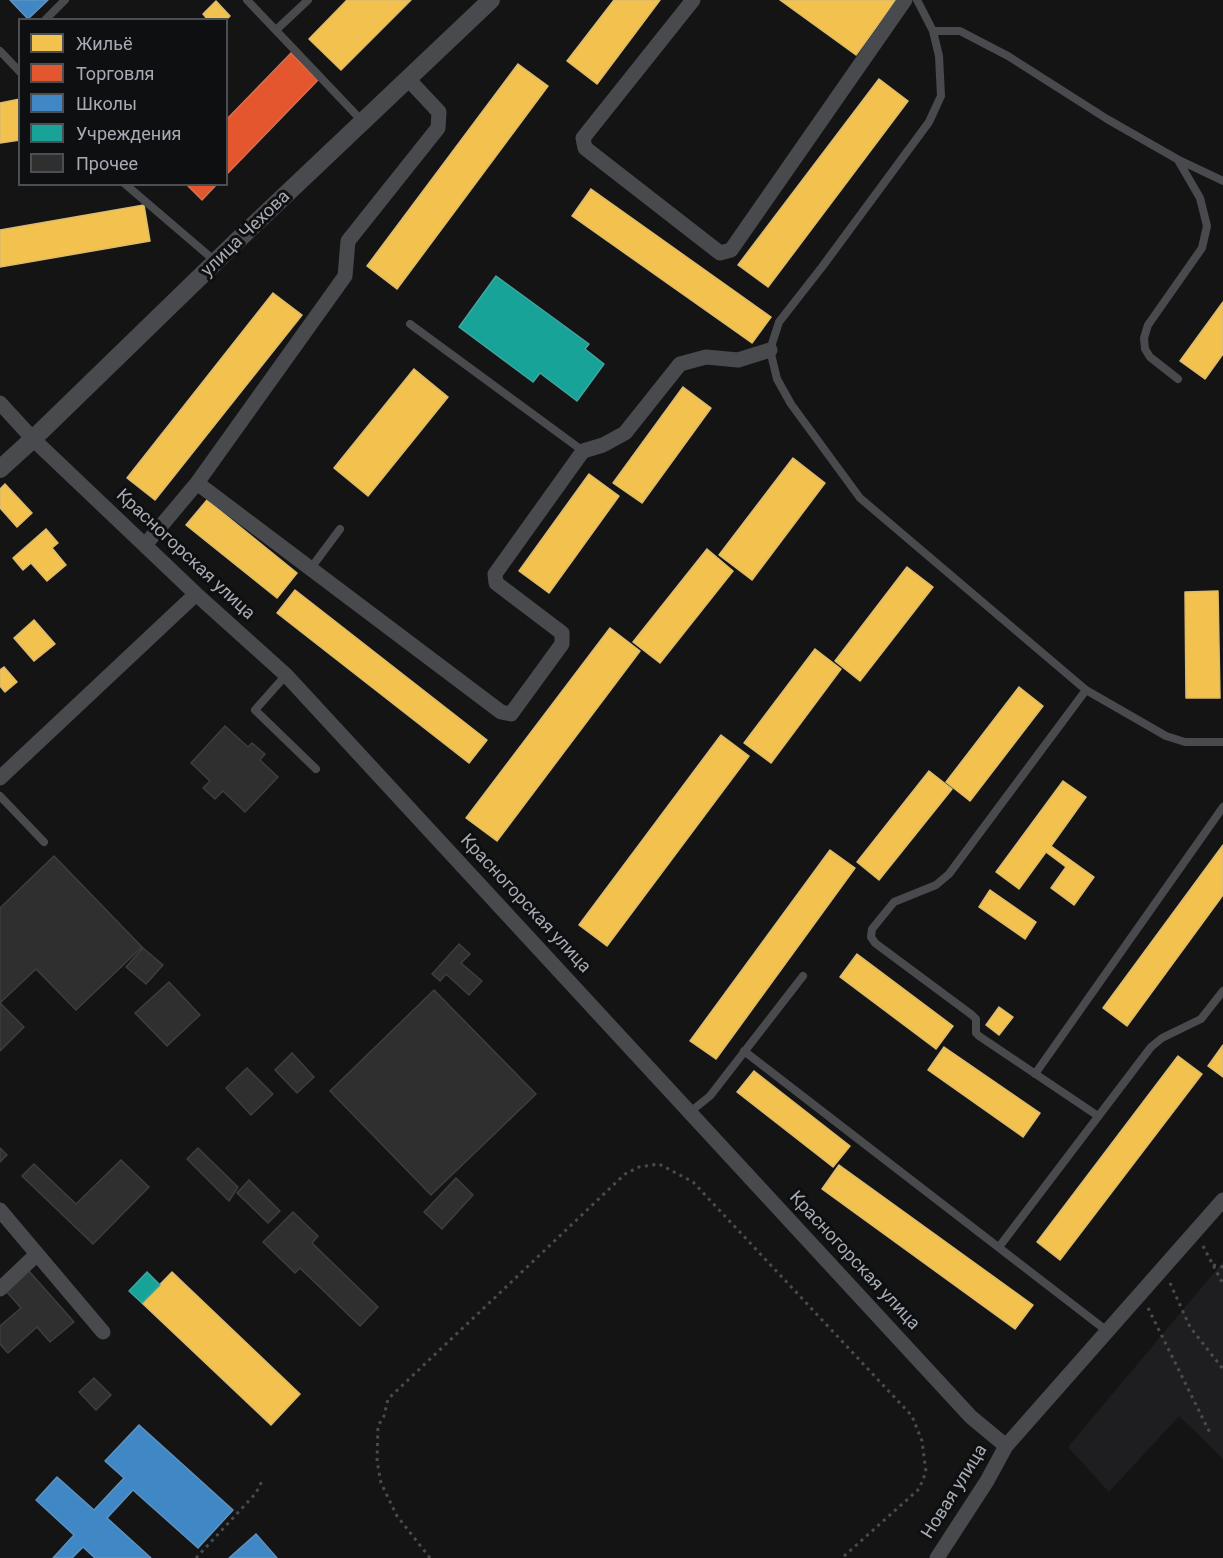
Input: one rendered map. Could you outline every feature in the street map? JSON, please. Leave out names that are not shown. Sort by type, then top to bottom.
[{"type":"street","name":"улица Чехова","points":[[0,469],[491,0]]},
{"type":"street","points":[[693,0],[583,138],[585,148],[720,253],[731,250],[905,0]]},
{"type":"street","points":[[145,545],[197,483],[345,276],[348,241],[438,128],[439,112],[409,80]]},
{"type":"street","points":[[197,483],[501,712],[511,714],[562,644],[562,633],[496,583],[495,574],[583,451],[603,445],[625,433],[681,364],[706,357],[738,360],[770,350]]},
{"type":"street","name":"Красногорская улица","points":[[0,403],[33,439],[196,594],[286,675],[971,1417],[1006,1446]]},
{"type":"street","points":[[0,777],[196,594]]},
{"type":"street","name":"Новая улица","points":[[937,1558],[987,1481],[1006,1446],[1223,1200]]},
{"type":"street","points":[[0,1210],[103,1332]]},
{"type":"street","points":[[0,1289],[37,1254]]},
{"type":"lane","points":[[47,18],[65,0]]},
{"type":"lane","points":[[247,0],[364,123]]},
{"type":"lane","points":[[276,30],[308,0]]},
{"type":"lane","points":[[917,0],[933,31],[939,56],[941,96],[929,122],[822,267],[778,322],[770,350],[777,379],[791,404],[860,498],[1086,690],[1166,736],[1185,741],[1223,742]]},
{"type":"lane","points":[[933,31],[960,31],[989,46],[1177,159],[1223,181]]},
{"type":"lane","points":[[0,51],[18,70]]},
{"type":"lane","points":[[1177,159],[1200,198],[1207,226],[1202,248],[1148,325],[1144,338],[1145,350],[1150,357],[1178,379]]},
{"type":"lane","points":[[127,186],[216,262]]},
{"type":"lane","points":[[410,324],[583,451]]},
{"type":"lane","points":[[311,568],[340,529]]},
{"type":"lane","points":[[286,675],[255,710],[316,769]]},
{"type":"lane","points":[[1086,690],[944,880],[894,902],[872,929],[871,937],[875,943],[972,1015],[976,1019],[976,1033],[979,1036],[1098,1116]]},
{"type":"lane","points":[[0,796],[44,842]]},
{"type":"lane","points":[[1035,1074],[1223,807]]},
{"type":"lane","points":[[690,1112],[710,1096],[803,976]]},
{"type":"lane","points":[[999,1247],[1155,1042],[1201,1019],[1223,992]]},
{"type":"lane","points":[[744,1051],[1107,1331]]},
{"type":"path","points":[[430,1558],[397,1516],[381,1483],[377,1461],[378,1426],[384,1416],[388,1399],[625,1174],[639,1167],[659,1164],[693,1182],[912,1416],[922,1441],[926,1472],[919,1489],[842,1558]]},
{"type":"path","points":[[1196,1231],[1223,1284]]},
{"type":"path","points":[[1213,1265],[1223,1267]]},
{"type":"path","points":[[1162,1268],[1190,1327],[1223,1369]]},
{"type":"path","points":[[1140,1293],[1210,1433]]},
{"type":"path","points":[[196,1558],[256,1494],[262,1481]]},
{"type":"shaded area","points":[[1223,1262],[1223,1459],[1179,1416],[1109,1492],[1068,1447]]},
{"type":"building: Жильё","points":[[347,0],[411,0],[341,70],[309,39]]},
{"type":"building: Жильё","points":[[614,0],[660,0],[597,84],[567,61]]},
{"type":"building: Жильё","points":[[780,0],[896,0],[856,55]]},
{"type":"building: Жильё","points":[[216,1],[230,16],[228,18],[206,18],[203,14]]},
{"type":"building: Жильё","points":[[518,64],[548,86],[397,289],[367,266]]},
{"type":"building: Жильё","points":[[879,79],[908,101],[768,287],[738,265]]},
{"type":"building: Жильё","points":[[18,99],[18,140],[0,143],[0,103]]},
{"type":"building: Жильё","points":[[591,189],[771,317],[752,343],[572,216]]},
{"type":"building: Жильё","points":[[144,205],[150,241],[0,267],[0,230]]},
{"type":"building: Жильё","points":[[273,293],[302,315],[155,500],[127,478]]},
{"type":"building: Жильё","points":[[1223,302],[1223,354],[1205,379],[1180,361]]},
{"type":"building: Жильё","points":[[414,369],[448,397],[368,496],[334,468]]},
{"type":"building: Жильё","points":[[683,387],[711,408],[642,503],[613,483]]},
{"type":"building: Жильё","points":[[793,458],[825,483],[752,580],[719,555]]},
{"type":"building: Жильё","points":[[589,474],[619,496],[549,593],[519,571]]},
{"type":"building: Жильё","points":[[5,484],[32,513],[17,527],[0,508],[0,489]]},
{"type":"building: Жильё","points":[[207,500],[297,573],[277,598],[186,525]]},
{"type":"building: Жильё","points":[[46,529],[58,543],[52,548],[66,565],[47,581],[31,563],[23,570],[13,558]]},
{"type":"building: Жильё","points":[[707,549],[733,571],[660,663],[633,642]]},
{"type":"building: Жильё","points":[[907,567],[933,587],[860,681],[835,661]]},
{"type":"building: Жильё","points":[[295,590],[487,740],[469,763],[277,613]]},
{"type":"building: Жильё","points":[[1218,591],[1220,698],[1186,698],[1185,592]]},
{"type":"building: Жильё","points":[[34,620],[55,644],[34,661],[14,638]]},
{"type":"building: Жильё","points":[[610,628],[640,651],[497,841],[466,818]]},
{"type":"building: Жильё","points":[[815,649],[841,669],[771,763],[744,743]]},
{"type":"building: Жильё","points":[[4,667],[17,682],[5,692],[0,686],[0,670]]},
{"type":"building: Жильё","points":[[1019,687],[1043,706],[970,801],[946,782]]},
{"type":"building: Жильё","points":[[721,735],[749,756],[607,946],[579,925]]},
{"type":"building: Жильё","points":[[929,771],[952,789],[879,880],[857,862]]},
{"type":"building: Жильё","points":[[1063,781],[1086,797],[1051,846],[1094,877],[1074,905],[1051,888],[1066,867],[1046,852],[1019,889],[996,872]]},
{"type":"building: Жильё","points":[[1223,845],[1223,895],[1127,1026],[1103,1008]]},
{"type":"building: Жильё","points":[[830,850],[855,868],[716,1059],[690,1041]]},
{"type":"building: Жильё","points":[[990,890],[1036,922],[1025,939],[979,907]]},
{"type":"building: Жильё","points":[[857,954],[953,1026],[936,1049],[840,977]]},
{"type":"building: Жильё","points":[[999,1007],[1013,1017],[999,1035],[986,1025]]},
{"type":"building: Жильё","points":[[1223,1045],[1223,1077],[1208,1066]]},
{"type":"building: Жильё","points":[[944,1047],[1040,1113],[1023,1137],[928,1070]]},
{"type":"building: Жильё","points":[[1178,1056],[1202,1074],[1060,1260],[1037,1242]]},
{"type":"building: Жильё","points":[[754,1071],[850,1146],[833,1167],[737,1092]]},
{"type":"building: Жильё","points":[[839,1165],[1033,1305],[1015,1329],[822,1189]]},
{"type":"building: Жильё","points":[[172,1272],[300,1394],[271,1425],[142,1303]]},
{"type":"building: Торговля","points":[[291,53],[318,80],[228,173],[228,118]]},
{"type":"building: Торговля","points":[[188,186],[215,186],[202,200]]},
{"type":"building: Школы","points":[[10,0],[48,0],[29,18]]},
{"type":"building: Школы","points":[[139,1425],[233,1510],[198,1548],[133,1490],[107,1518],[151,1558],[95,1558],[83,1547],[72,1558],[53,1558],[74,1535],[36,1500],[57,1477],[94,1510],[124,1478],[105,1461]]},
{"type":"building: Школы","points":[[256,1534],[277,1558],[229,1558]]},
{"type":"building: Учреждения","points":[[496,276],[589,344],[585,349],[604,364],[577,401],[540,373],[533,382],[459,327]]},
{"type":"building: Учреждения","points":[[147,1272],[160,1285],[142,1303],[129,1291]]},
{"type":"building: Прочее","points":[[225,726],[248,747],[252,743],[265,754],[260,760],[278,777],[245,812],[223,791],[215,799],[203,788],[210,781],[191,763]]},
{"type":"building: Прочее","points":[[54,856],[142,947],[76,1010],[36,969],[0,1003],[0,908]]},
{"type":"building: Прочее","points":[[459,944],[470,954],[461,963],[482,981],[469,995],[446,974],[440,981],[432,974]]},
{"type":"building: Прочее","points":[[143,948],[163,965],[146,984],[126,967]]},
{"type":"building: Прочее","points":[[169,982],[200,1015],[167,1046],[135,1013]]},
{"type":"building: Прочее","points":[[434,990],[536,1094],[431,1195],[330,1091]]},
{"type":"building: Прочее","points":[[0,1003],[24,1027],[0,1051]]},
{"type":"building: Прочее","points":[[292,1053],[314,1077],[297,1093],[275,1070]]},
{"type":"building: Прочее","points":[[247,1068],[273,1094],[251,1115],[226,1088]]},
{"type":"building: Прочее","points":[[0,1148],[7,1155],[0,1162]]},
{"type":"building: Прочее","points":[[198,1148],[238,1187],[229,1201],[187,1159]]},
{"type":"building: Прочее","points":[[121,1160],[149,1187],[93,1244],[22,1176],[34,1164],[76,1204]]},
{"type":"building: Прочее","points":[[456,1178],[473,1195],[442,1229],[424,1212]]},
{"type":"building: Прочее","points":[[249,1180],[280,1211],[268,1223],[237,1193]]},
{"type":"building: Прочее","points":[[293,1212],[318,1236],[312,1243],[378,1307],[360,1326],[300,1268],[295,1273],[263,1242]]},
{"type":"building: Прочее","points":[[28,1270],[74,1322],[50,1342],[37,1327],[8,1353],[0,1344],[0,1326],[21,1308],[5,1290]]},
{"type":"building: Прочее","points":[[94,1378],[111,1395],[96,1410],[79,1392]]}]
